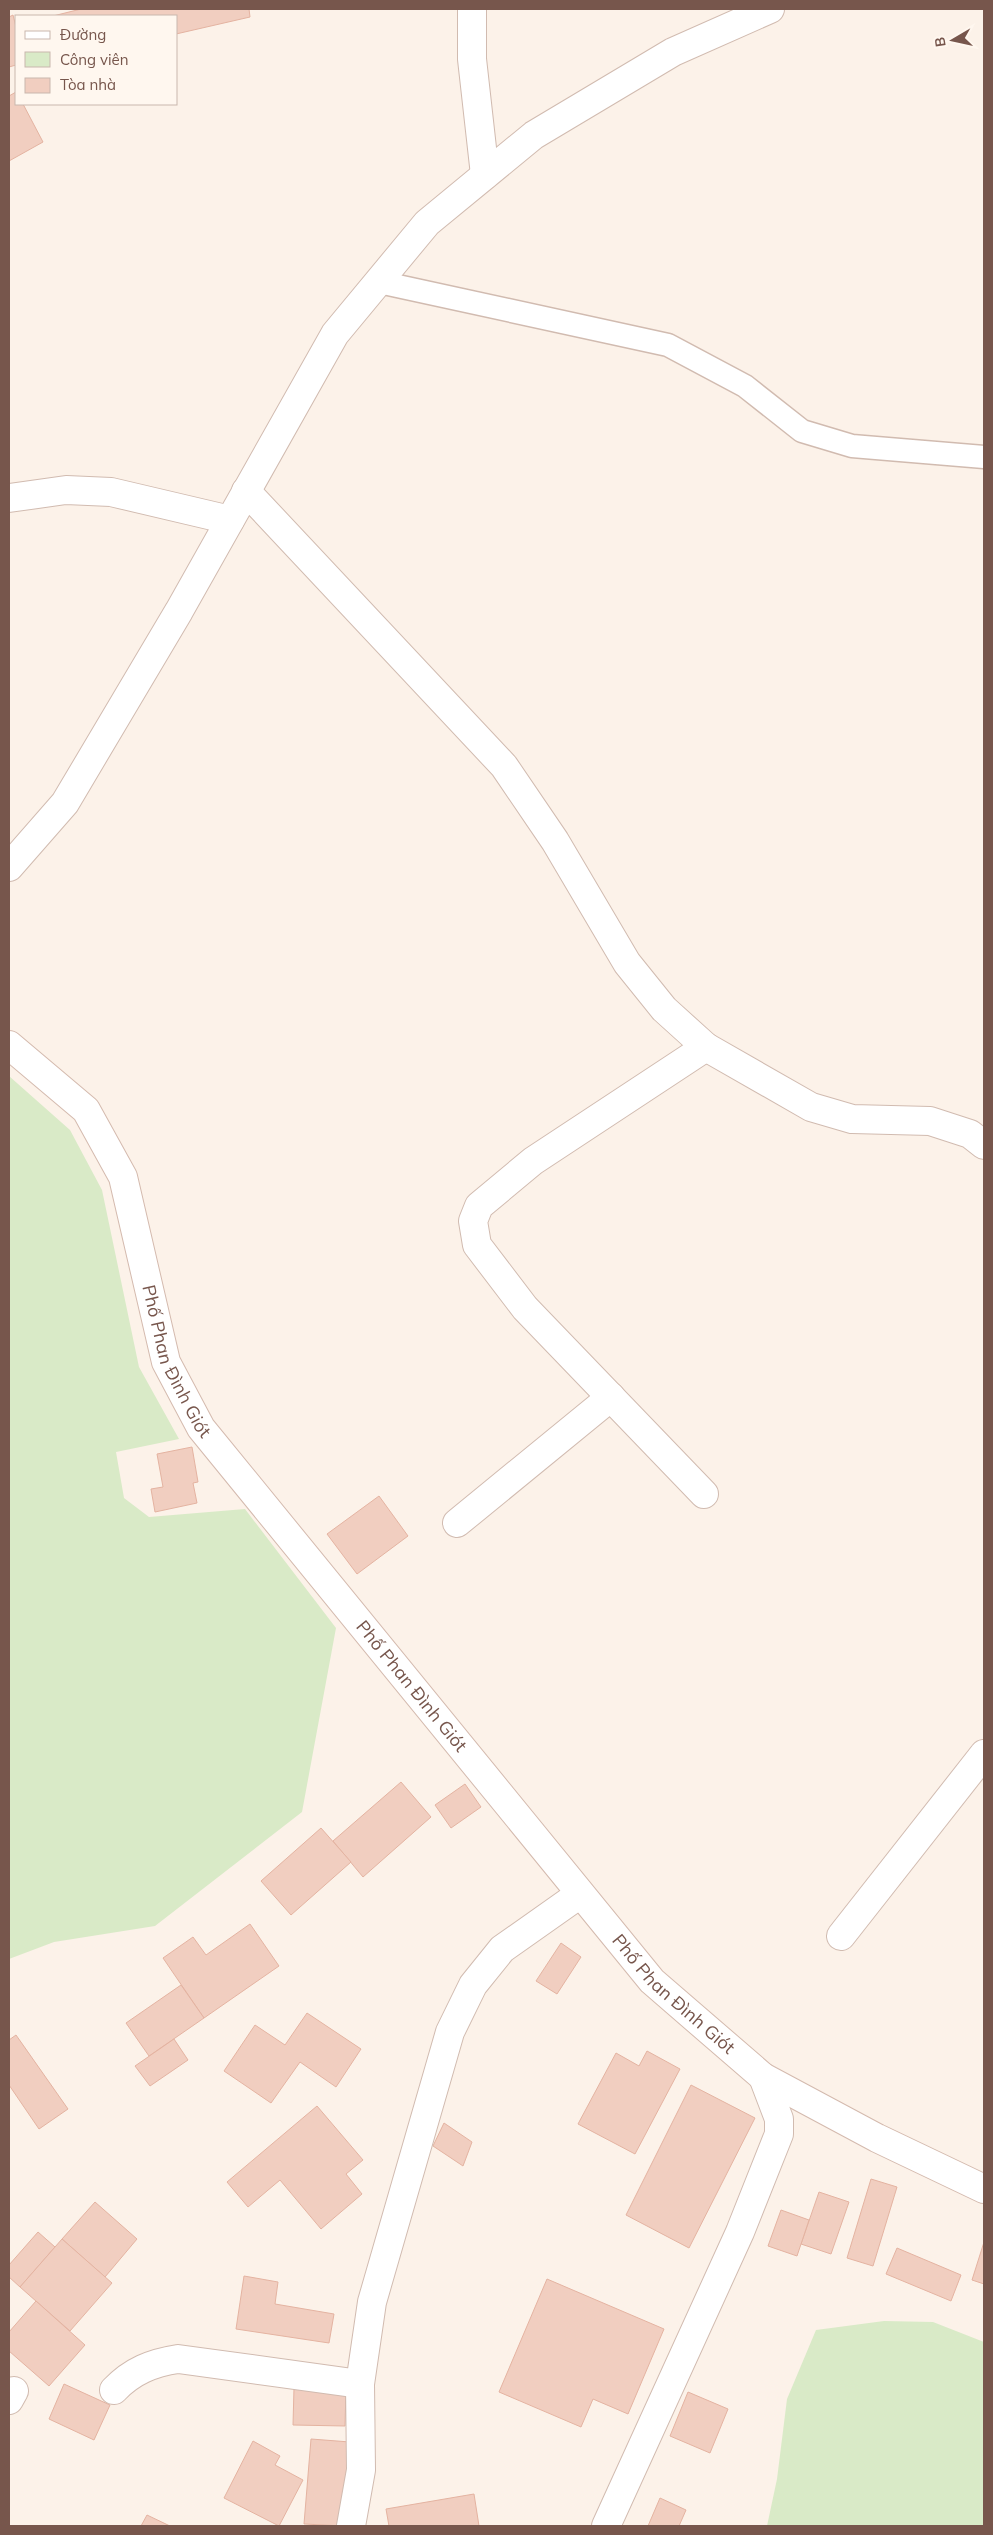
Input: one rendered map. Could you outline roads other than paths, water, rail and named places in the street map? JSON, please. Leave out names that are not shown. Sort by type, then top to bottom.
[{"type":"street","points":[[472,9],[472,59],[485,175]]},
{"type":"street","points":[[9,867],[65,802],[179,612],[336,334],[427,223],[534,135],[673,52],[770,9]]},
{"type":"street","points":[[9,498],[66,490],[112,492],[230,520]]},
{"type":"street","points":[[246,491],[504,766],[555,841],[627,963],[664,1009],[706,1047],[811,1106],[852,1119],[930,1121],[970,1134],[984,1145]]},
{"type":"street","name":"Phố Phan Đình Giót","points":[[9,1045],[86,1110],[123,1177],[166,1362],[201,1428],[652,1981],[763,2077],[876,2138],[984,2190]]},
{"type":"street","points":[[704,1494],[525,1308],[477,1245],[473,1221],[479,1206],[533,1162],[706,1047]]},
{"type":"street","points":[[457,1523],[610,1397]]},
{"type":"street","points":[[841,1936],[984,1754]]},
{"type":"street","points":[[351,2526],[361,2470],[360,2384],[372,2302],[450,2032],[473,1985],[502,1950],[580,1894]]},
{"type":"street","points":[[606,2526],[740,2232],[779,2134],[779,2119],[763,2077]]},
{"type":"street","points":[[114,2390],[126,2377],[154,2363],[178,2359],[360,2384]]},
{"type":"lane","points":[[378,282],[668,345],[745,386],[802,431],[852,446],[984,458]]}]
